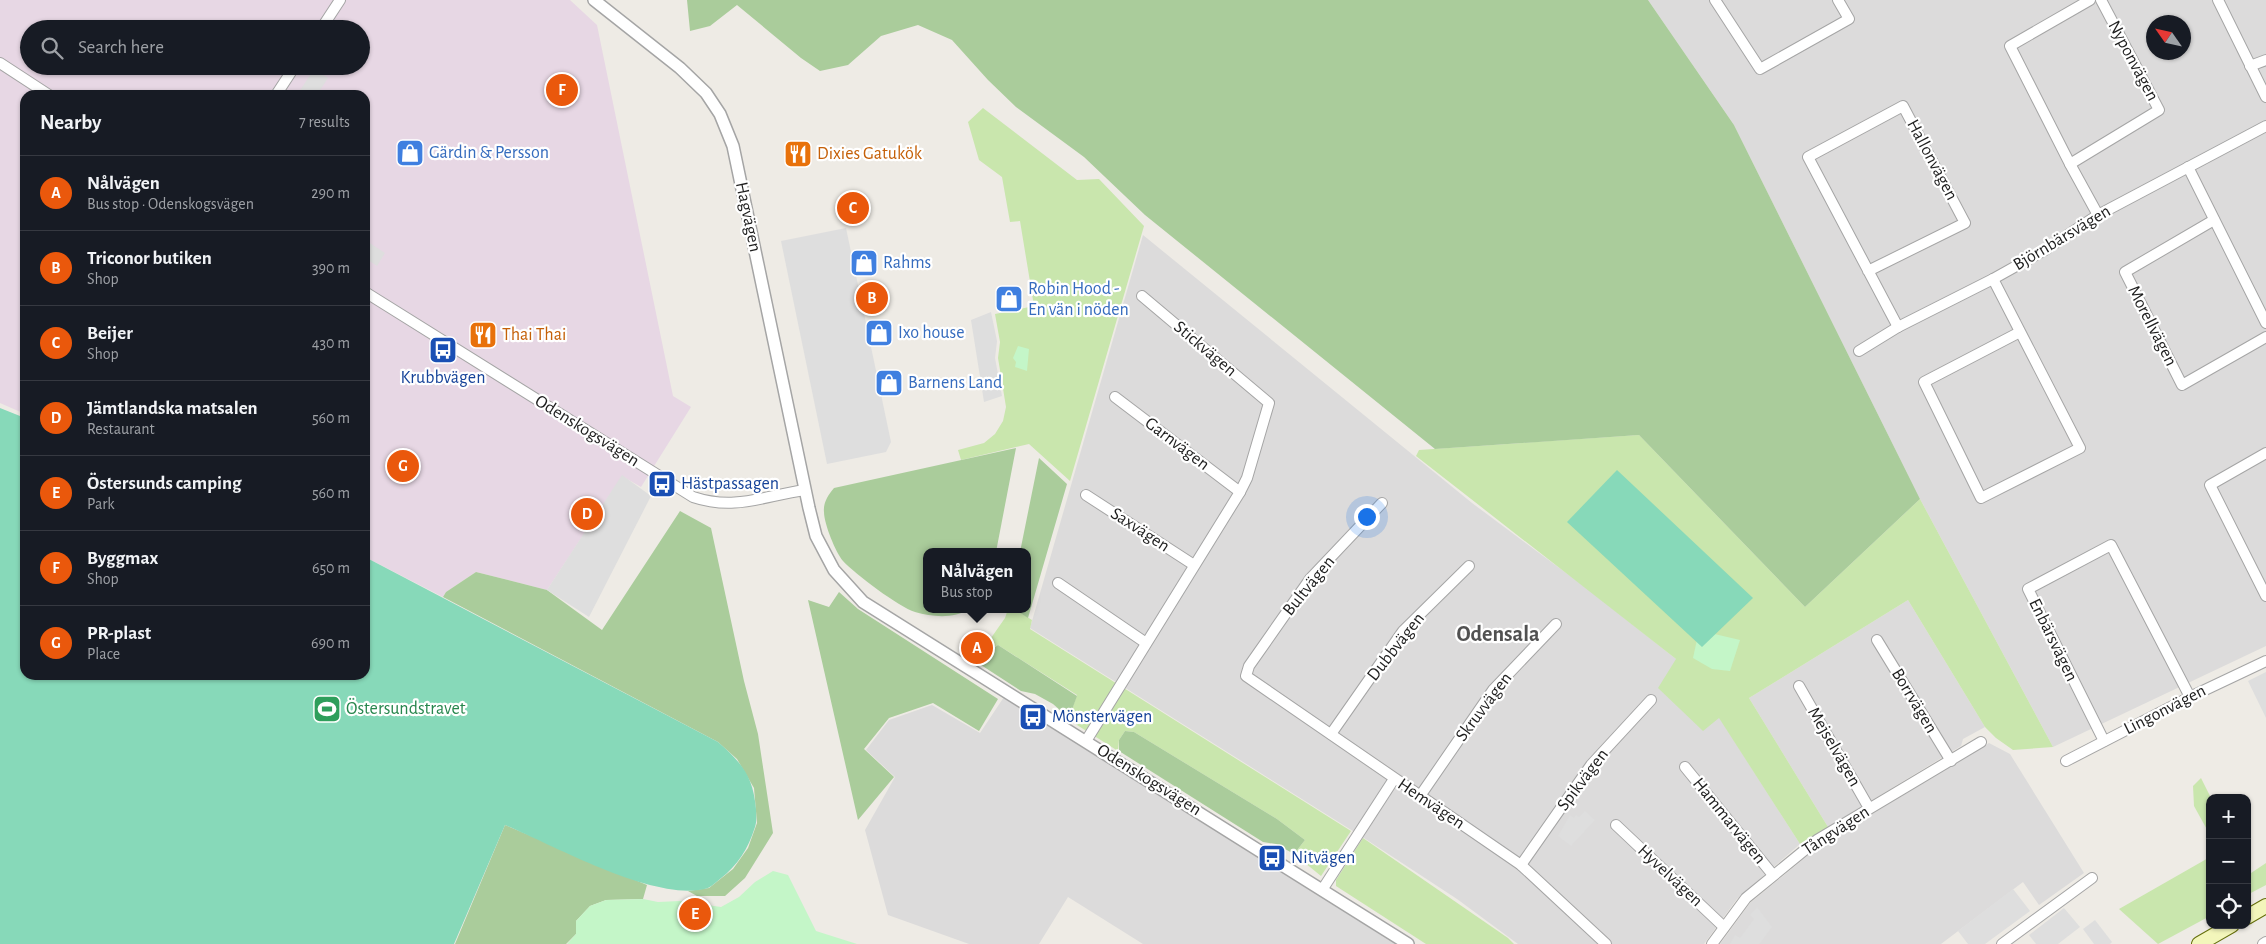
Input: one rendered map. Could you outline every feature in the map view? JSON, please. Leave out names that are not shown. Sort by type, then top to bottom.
[{"type":"main road","points":[[2251,915],[2265,907]]},
{"type":"main road","points":[[2199,944],[2225,929]]},
{"type":"street","points":[[327,20],[340,0]]},
{"type":"street","name":"Hagvägen","points":[[594,0],[680,68],[706,93],[720,114],[733,146],[805,490]]},
{"type":"street","points":[[1715,0],[1760,69],[1850,19],[1838,0]]},
{"type":"street","points":[[2090,0],[2010,46],[2098,215]]},
{"type":"street","name":"Nyponvägen","points":[[2070,164],[2159,110],[2101,0]]},
{"type":"street","points":[[2218,0],[2266,97]]},
{"type":"street","points":[[2250,66],[2266,60]]},
{"type":"street","points":[[0,63],[41,90]]},
{"type":"street","points":[[279,90],[289,75]]},
{"type":"street","name":"Hallonvägen","points":[[1868,272],[1965,223],[1903,106],[1808,157],[1868,272],[1898,327]]},
{"type":"street","name":"Björnbärsvägen","points":[[1859,352],[1898,327],[1993,279],[2045,250],[2098,215],[2266,126]]},
{"type":"street","points":[[2188,167],[2266,322]]},
{"type":"street","name":"Morellvägen","points":[[2214,220],[2125,272],[2182,385],[2266,337]]},
{"type":"street","points":[[1993,279],[2080,448],[1981,498],[1924,382],[2020,332]]},
{"type":"street","name":"Odenskogsvägen","points":[[370,295],[693,497],[710,503],[733,504],[805,490],[816,536],[822,550],[834,570],[864,602],[1408,944]]},
{"type":"street","name":"Stickvägen","points":[[1142,296],[1268,403],[1246,478],[1240,492]]},
{"type":"street","name":"Garnvägen","points":[[1115,397],[1240,492]]},
{"type":"street","points":[[2266,453],[2210,485],[2266,596]]},
{"type":"street","points":[[1086,741],[1240,492]]},
{"type":"street","name":"Saxvägen","points":[[1086,496],[1194,565]]},
{"type":"street","name":"Bultvägen","points":[[1246,676],[1250,666],[1310,579],[1382,503]]},
{"type":"street","name":"Enbärsvägen","points":[[2104,741],[2028,589],[2110,545],[2190,697]]},
{"type":"street","name":"Dubbvägen","points":[[1331,734],[1403,631],[1469,566]]},
{"type":"street","points":[[1058,583],[1146,642]]},
{"type":"street","name":"Skruvvägen","points":[[1420,796],[1493,690],[1556,624]]},
{"type":"street","name":"Borrvägen","points":[[1877,640],[1951,761]]},
{"type":"street","name":"Lingonvägen","points":[[2066,761],[2190,697],[2266,661]]},
{"type":"street","name":"Hemvägen","points":[[1246,676],[1521,865],[1606,944]]},
{"type":"street","name":"Mejselvägen","points":[[1799,686],[1869,808]]},
{"type":"street","name":"Spikvägen","points":[[1521,865],[1590,765],[1651,700]]},
{"type":"street","name":"Tångvägen","points":[[1712,944],[1746,898],[1817,840],[1980,742]]},
{"type":"street","name":"Hammarvägen","points":[[1685,768],[1773,875]]},
{"type":"street","points":[[1322,890],[1394,779]]},
{"type":"street","name":"Hyvelvägen","points":[[1616,825],[1724,927]]},
{"type":"street","points":[[2002,944],[2092,878]]},
{"type":"shaded area","points":[[0,0],[570,0],[597,25],[673,396],[691,407],[641,487],[622,476],[547,590],[476,572],[446,592],[443,597],[370,560],[370,90],[20,90],[20,412],[0,403]]},
{"type":"shaded area","points":[[1648,0],[2266,0],[2266,646],[2053,747],[1920,499],[1734,125]]},
{"type":"shaded area","points":[[310,75],[323,75],[328,78],[320,90],[300,90]]},
{"type":"shaded area","points":[[846,228],[891,442],[886,452],[827,464],[781,241]]},
{"type":"shaded area","points":[[1143,235],[1472,503],[1585,587],[1676,659],[1719,717],[1800,844],[1737,899],[1704,944],[1518,944],[1457,899],[1364,838],[1030,628]]},
{"type":"shaded area","points":[[370,243],[385,253],[377,266],[370,261]]},
{"type":"shaded area","points":[[991,312],[997,341],[995,358],[1002,396],[984,402],[971,320]]},
{"type":"shaded area","points":[[622,475],[651,496],[589,617],[547,590]]},
{"type":"shaded area","points":[[1908,600],[1985,727],[1963,739],[1961,746],[1828,827],[1749,698]]},
{"type":"shaded area","points":[[2266,672],[2266,718],[2248,681]]},
{"type":"shaded area","points":[[1004,697],[1069,731],[1408,944],[1143,944],[1068,897],[1039,944],[969,944],[888,915],[865,830],[895,777],[866,750],[889,720],[932,705],[980,733]]},
{"type":"shaded area","points":[[1989,743],[2010,754],[2084,873],[2039,905],[2023,882],[1941,944],[1720,944],[1750,903],[1818,847]]},
{"type":"shaded area","points":[[1585,811],[1595,820],[1571,846],[1558,836],[1570,815],[1574,818],[1576,815],[1579,817]]},
{"type":"shaded area","points":[[2013,889],[2030,911],[1985,944],[1968,944],[1958,931]]},
{"type":"shaded area","points":[[1757,907],[1772,927],[1759,944],[1730,944],[1735,935],[1740,938],[1754,919],[1750,915]]},
{"type":"shaded area","points":[[2064,908],[2080,927],[2058,944],[2036,944],[2029,935]]},
{"type":"shaded area","points":[[2095,920],[2112,942],[2110,944],[2094,944],[2083,929]]},
{"type":"green space","points":[[687,0],[1648,0],[1734,125],[1920,499],[1805,607],[1639,435],[1435,449],[1145,215],[1084,157],[1016,107],[988,80],[952,40],[918,25],[881,36],[848,65],[820,71],[801,58],[737,5],[710,26],[690,31]]},
{"type":"green space","points":[[983,108],[1077,180],[1099,179],[1144,226],[1070,481],[1029,444],[961,460],[958,450],[984,443],[995,434],[1003,421],[1006,407],[998,358],[1000,342],[995,314],[1034,306],[1020,221],[1010,222],[1002,177],[979,160],[968,122]]},
{"type":"green space","points":[[1018,346],[1029,349],[1027,371],[1015,367],[1016,362],[1013,358]]},
{"type":"green space","name":"Östersundstravet","points":[[0,408],[20,416],[20,680],[370,680],[370,560],[718,742],[740,764],[752,788],[756,809],[756,822],[746,849],[732,868],[708,888],[687,891],[662,888],[634,880],[577,858],[505,825],[454,944],[0,944]]},
{"type":"green space","points":[[1639,435],[1805,607],[1920,499],[2053,747],[2013,750],[1996,738],[1985,727],[1908,600],[1749,698],[1828,827],[1800,844],[1719,718],[1703,731],[1658,688],[1676,659],[1416,456],[1419,450]]},
{"type":"green space","points":[[1016,448],[997,548],[923,548],[923,613],[960,613],[950,616],[929,615],[908,609],[867,582],[843,561],[828,531],[824,512],[826,499],[834,488]]},
{"type":"green space","points":[[1039,458],[1067,484],[1031,608],[1031,548],[1021,548]]},
{"type":"green space","points":[[1617,470],[1753,598],[1702,647],[1567,522]]},
{"type":"green space","points":[[680,511],[711,528],[744,681],[758,734],[773,833],[745,878],[725,896],[697,896],[688,891],[709,888],[733,869],[748,848],[757,823],[754,788],[737,759],[718,742],[443,597],[446,592],[476,572],[547,590],[602,630]]},
{"type":"green space","points":[[839,592],[858,609],[998,699],[979,731],[933,703],[889,718],[864,749],[894,777],[858,820],[808,600],[829,607]]},
{"type":"green space","points":[[1007,613],[1021,613],[1032,620],[1030,629],[1351,831],[1321,876],[1294,854],[1305,840],[1277,819],[1134,732],[1125,731],[1119,740],[1118,751],[1069,718],[1077,695],[998,645],[989,650],[980,665],[977,658]]},
{"type":"green space","points":[[1020,613],[1029,613],[1028,618]]},
{"type":"green space","points":[[1706,632],[1740,640],[1730,671],[1712,669],[1693,658],[1698,635]]},
{"type":"green space","points":[[998,645],[1077,696],[1069,718],[1053,704],[1035,694],[1021,691],[981,665],[989,651]]},
{"type":"green space","points":[[1125,731],[1134,732],[1277,819],[1305,840],[1294,854],[1276,844],[1263,842],[1119,751],[1119,740]]},
{"type":"green space","points":[[2201,778],[2209,794],[2206,794],[2206,828],[2194,806],[2193,786]]},
{"type":"green space","points":[[505,825],[647,885],[643,899],[606,900],[590,906],[576,921],[576,934],[566,944],[455,944]]},
{"type":"green space","points":[[1363,838],[1514,944],[1426,944],[1336,886],[1336,880]]},
{"type":"green space","points":[[2206,859],[2206,918],[2158,944],[2119,909]]},
{"type":"green space","points":[[2266,863],[2266,885],[2251,893],[2251,884],[2251,873]]},
{"type":"green space","points":[[773,871],[788,875],[816,931],[857,944],[567,944],[576,934],[576,921],[590,906],[606,900],[680,901],[721,907],[739,897],[755,882]]},
{"type":"place","name":"Byggmax","points":[[562,90]]},
{"type":"place","name":"Gärdin & Persson","points":[[410,153]]},
{"type":"place","name":"Dixies Gatukök","points":[[798,154]]},
{"type":"place","name":"Beijer","points":[[853,208]]},
{"type":"place","name":"Rahms","points":[[864,263]]},
{"type":"place","name":"Triconor butiken","points":[[872,298]]},
{"type":"place","name":"Robin Hood - En vän i nöden","points":[[1009,299]]},
{"type":"place","name":"Ixo house","points":[[879,333]]},
{"type":"place","name":"Thai Thai","points":[[483,335]]},
{"type":"place","name":"Krubbvägen","points":[[443,350]]},
{"type":"place","name":"Barnens Land","points":[[889,383]]},
{"type":"place","name":"PR-plast","points":[[403,466]]},
{"type":"place","name":"Hästpassagen","points":[[662,484]]},
{"type":"place","name":"Jämtlandska matsalen","points":[[587,514]]},
{"type":"place","name":"Nålvägen","points":[[977,648]]},
{"type":"place","name":"Östersundstravet","points":[[327,709]]},
{"type":"place","name":"Mönstervägen","points":[[1033,717]]},
{"type":"place","name":"Nitvägen","points":[[1272,858]]},
{"type":"place","name":"Östersunds camping","points":[[695,914]]},
{"type":"district","name":"Odensala","points":[[1498,634]]}]
